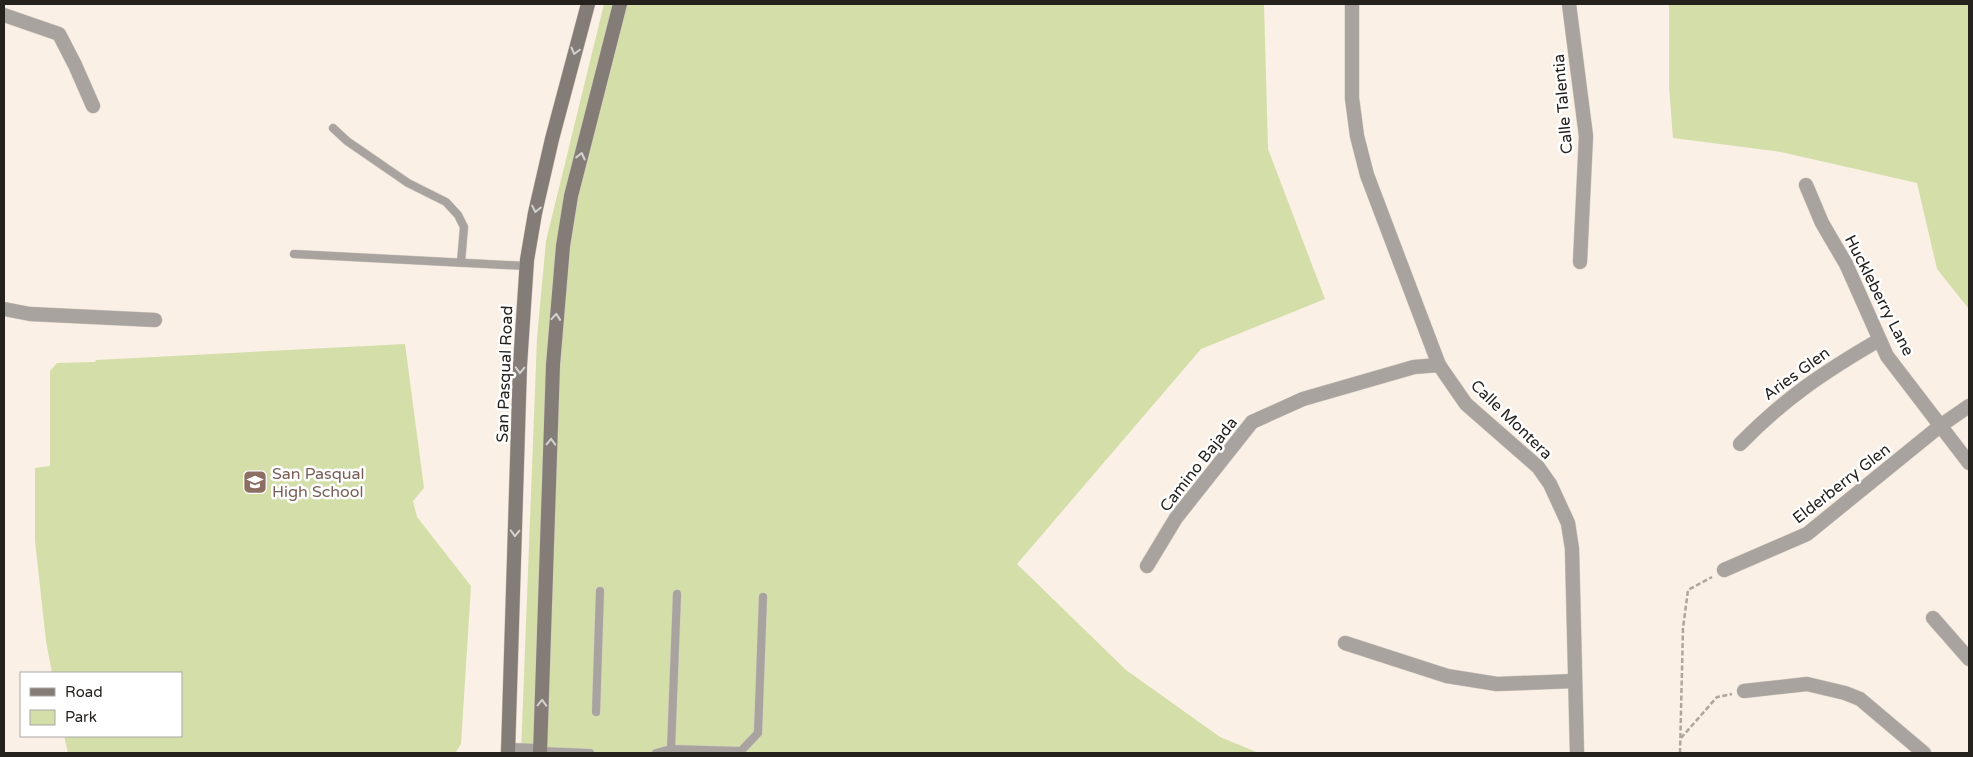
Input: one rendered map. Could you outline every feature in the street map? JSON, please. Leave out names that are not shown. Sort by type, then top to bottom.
[{"type":"main road","name":"San Pasqual Road","points":[[508,752],[520,364],[526,266],[537,204],[588,4]]},
{"type":"main road","points":[[540,752],[552,380],[564,246],[571,196],[620,4]]},
{"type":"street","name":"Calle Montera","points":[[1352,4],[1352,98],[1357,136],[1367,175],[1439,365],[1466,404],[1538,467],[1550,484],[1568,523],[1572,549],[1577,753]]},
{"type":"street","name":"Calle Talentia","points":[[1569,4],[1586,136],[1580,262]]},
{"type":"street","points":[[4,15],[59,34],[93,106]]},
{"type":"street","name":"Huckleberry Lane","points":[[1806,185],[1822,223],[1846,264],[1887,356],[1969,463]]},
{"type":"street","points":[[4,309],[30,314],[155,320]]},
{"type":"street","name":"Aries Glen","points":[[1740,444],[1770,413],[1820,374],[1879,340]]},
{"type":"street","name":"Camino Bajada","points":[[1147,566],[1176,518],[1252,422],[1303,399],[1414,368],[1439,365]]},
{"type":"street","name":"Elderberry Glen","points":[[1724,570],[1807,534],[1940,426],[1969,406]]},
{"type":"street","points":[[1933,618],[1969,659]]},
{"type":"street","points":[[1345,642],[1447,676],[1497,684],[1574,681]]},
{"type":"street","points":[[1744,691],[1807,684],[1845,693],[1860,699],[1924,753]]},
{"type":"street","points":[[508,752],[540,752]]},
{"type":"lane","points":[[333,128],[347,141],[408,183],[446,202],[458,215],[464,227],[461,262]]},
{"type":"lane","points":[[294,254],[526,266]]},
{"type":"lane","points":[[596,712],[600,591]]},
{"type":"lane","points":[[672,749],[677,594]]},
{"type":"lane","points":[[656,753],[672,749],[741,751],[758,733],[763,597]]},
{"type":"lane","points":[[540,752],[590,753]]},
{"type":"path","points":[[1680,753],[1683,628],[1688,590],[1724,570]]},
{"type":"path","points":[[1680,739],[1717,697],[1744,691]]},
{"type":"green space","points":[[604,4],[1264,4],[1268,149],[1325,299],[1201,349],[1017,564],[1126,670],[1220,737],[1259,753],[521,753],[537,338],[546,241]]},
{"type":"green space","points":[[1669,4],[1969,4],[1969,309],[1937,269],[1917,183],[1781,152],[1673,138],[1669,86]]},
{"type":"green space","name":"San Pasqual High School","points":[[405,344],[424,488],[413,501],[417,517],[471,586],[461,744],[456,752],[68,753],[64,737],[182,737],[182,672],[52,672],[46,641],[35,541],[35,468],[50,466],[50,371],[57,363],[95,362],[96,360]]},
{"type":"place","name":"San Pasqual High School","points":[[255,482]]}]
